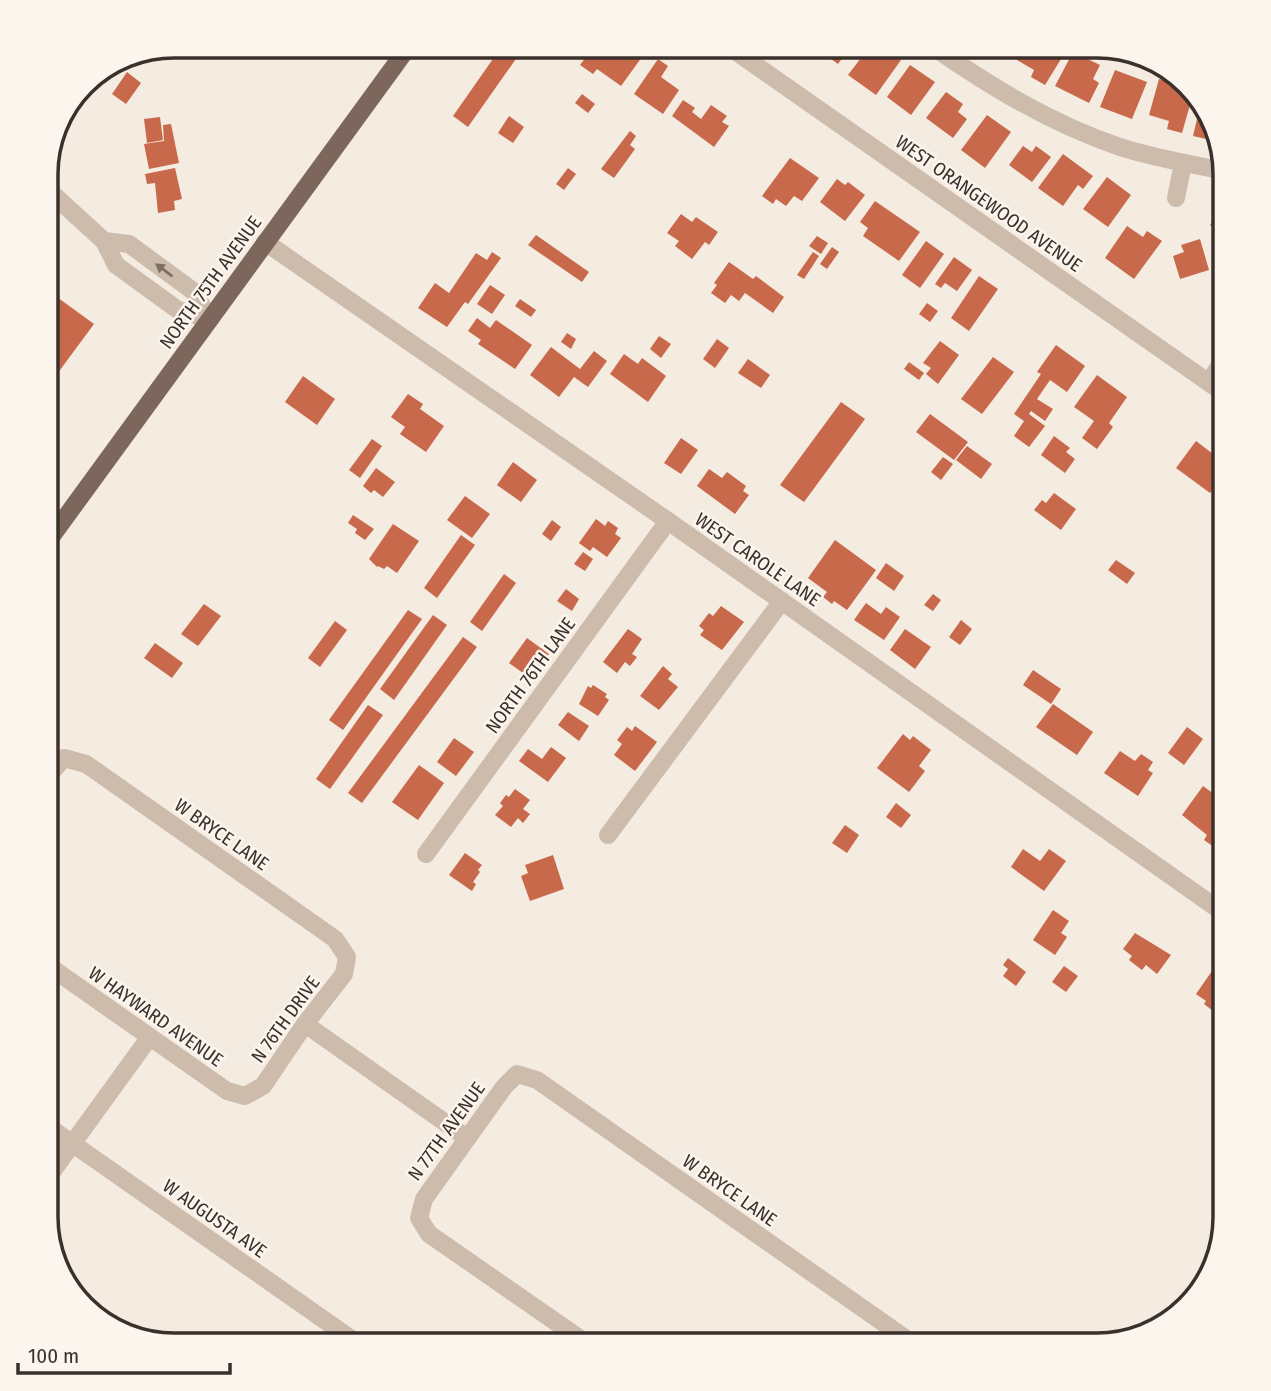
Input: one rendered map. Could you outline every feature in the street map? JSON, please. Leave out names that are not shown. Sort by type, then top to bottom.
[{"type":"main road","name":"NORTH 75TH AVENUE","points":[[58,528],[400,58]]},
{"type":"street","name":"WEST ORANGEWOOD AVENUE","points":[[745,58],[1213,385]]},
{"type":"street","points":[[951,58],[1026,106],[1073,129],[1120,147],[1213,169]]},
{"type":"street","points":[[1176,198],[1183,163]]},
{"type":"street","points":[[58,199],[104,241],[116,265],[170,306],[210,319]]},
{"type":"street","points":[[104,241],[129,244],[192,291],[210,319]]},
{"type":"street","name":"WEST CAROLE LANE","points":[[265,242],[668,521],[1213,905]]},
{"type":"street","points":[[1209,382],[1213,376]]},
{"type":"street","name":"NORTH 76TH LANE","points":[[426,854],[668,521]]},
{"type":"street","points":[[608,835],[782,601]]},
{"type":"street","name":"W BRYCE LANE","points":[[58,765],[64,758],[86,764],[335,939],[347,957]]},
{"type":"street","name":"N 76TH DRIVE","points":[[245,1096],[263,1086],[305,1024],[344,974],[347,957]]},
{"type":"street","name":"W HAYWARD AVENUE","points":[[58,973],[227,1091],[245,1096]]},
{"type":"street","points":[[305,1024],[467,1138]]},
{"type":"street","points":[[58,1162],[149,1038]]},
{"type":"street","name":"W BRYCE LANE","points":[[517,1074],[537,1080],[897,1333]]},
{"type":"street","name":"N 77TH AVENUE","points":[[517,1074],[504,1087],[424,1199],[419,1218],[429,1234],[570,1333]]},
{"type":"street","name":"W AUGUSTA AVE","points":[[58,1133],[342,1333]]},
{"type":"building","points":[[494,58],[517,58],[468,127],[453,116]]},
{"type":"building","points":[[585,58],[641,58],[621,86],[597,69],[593,74],[580,65]]},
{"type":"building","points":[[830,58],[842,58],[838,64]]},
{"type":"building","points":[[861,58],[901,60],[876,95],[848,75]]},
{"type":"building","points":[[1062,58],[1045,85],[1031,77],[1034,70],[1017,60]]},
{"type":"building","points":[[1070,58],[1085,58],[1100,65],[1093,79],[1099,83],[1089,103],[1055,86]]},
{"type":"building","points":[[658,59],[668,66],[661,77],[679,90],[663,114],[634,94]]},
{"type":"building","points":[[910,65],[935,82],[911,115],[887,97]]},
{"type":"building","points":[[1115,70],[1147,82],[1132,119],[1100,107]]},
{"type":"building","points":[[127,72],[141,83],[126,104],[112,94]]},
{"type":"building","points":[[1159,79],[1168,82],[1190,105],[1182,133],[1167,129],[1169,121],[1149,115]]},
{"type":"building","points":[[946,92],[963,104],[958,112],[967,119],[953,138],[926,118]]},
{"type":"building","points":[[582,94],[595,104],[588,113],[575,103]]},
{"type":"building","points":[[683,100],[695,108],[692,112],[701,119],[711,105],[727,116],[722,122],[729,126],[714,147],[672,116]]},
{"type":"building","points":[[987,115],[1011,132],[985,168],[961,150]]},
{"type":"building","points":[[509,116],[524,127],[513,143],[498,133]]},
{"type":"building","points":[[160,117],[163,140],[147,143],[144,119]]},
{"type":"building","points":[[1198,117],[1208,139],[1193,136]]},
{"type":"building","points":[[171,124],[179,163],[149,169],[144,144],[164,141],[163,125]]},
{"type":"building","points":[[630,131],[636,136],[630,145],[635,149],[614,178],[601,169]]},
{"type":"building","points":[[1023,146],[1032,152],[1036,146],[1051,157],[1032,182],[1009,165]]},
{"type":"building","points":[[1063,154],[1093,176],[1083,189],[1078,185],[1063,206],[1038,188]]},
{"type":"building","points":[[790,158],[819,178],[802,201],[794,196],[786,206],[776,199],[773,204],[762,196]]},
{"type":"building","points":[[175,168],[182,199],[174,201],[175,210],[158,213],[155,183],[147,184],[145,174]]},
{"type":"building","points":[[568,168],[576,174],[564,190],[556,184]]},
{"type":"building","points":[[1107,177],[1131,195],[1108,227],[1083,209]]},
{"type":"building","points":[[837,179],[845,185],[848,182],[865,195],[845,221],[820,202]]},
{"type":"building","points":[[875,201],[920,232],[899,261],[863,236],[868,228],[860,222]]},
{"type":"building","points":[[681,214],[692,222],[696,217],[718,232],[709,245],[705,242],[692,259],[675,246],[679,241],[667,233]]},
{"type":"building","points":[[1127,226],[1143,237],[1147,231],[1162,241],[1134,279],[1105,258]]},
{"type":"building","points":[[536,235],[589,272],[582,282],[528,245]]},
{"type":"building","points":[[817,236],[828,243],[821,254],[809,246]]},
{"type":"building","points":[[1200,239],[1209,270],[1180,279],[1173,256],[1184,252],[1181,245]]},
{"type":"building","points":[[926,241],[944,254],[920,288],[902,275]]},
{"type":"building","points":[[832,247],[839,252],[827,269],[820,264]]},
{"type":"building","points":[[492,252],[501,258],[468,304],[465,302],[447,327],[418,308],[435,283],[449,293],[476,253],[487,260]]},
{"type":"building","points":[[813,252],[819,256],[804,279],[797,275]]},
{"type":"building","points":[[954,257],[972,270],[957,291],[945,283],[941,288],[935,284]]},
{"type":"building","points":[[729,262],[753,279],[756,276],[784,297],[773,313],[745,293],[739,301],[731,295],[725,303],[711,293],[717,285],[714,283]]},
{"type":"building","points":[[979,276],[998,289],[969,331],[951,318]]},
{"type":"building","points":[[490,285],[505,295],[492,314],[477,304]]},
{"type":"building","points":[[58,298],[94,324],[58,373]]},
{"type":"building","points":[[520,299],[536,310],[531,317],[515,306]]},
{"type":"building","points":[[927,303],[938,311],[930,322],[919,314]]},
{"type":"building","points":[[477,318],[490,328],[496,320],[532,345],[515,369],[478,344],[481,340],[468,331]]},
{"type":"building","points":[[567,333],[576,339],[571,349],[561,342]]},
{"type":"building","points":[[659,336],[671,344],[661,358],[650,349]]},
{"type":"building","points":[[717,339],[729,348],[715,368],[703,359]]},
{"type":"building","points":[[940,341],[959,355],[938,384],[926,374],[931,368],[923,363]]},
{"type":"building","points":[[1056,345],[1085,366],[1067,392],[1050,380],[1037,399],[1053,409],[1045,421],[1031,411],[1029,414],[1045,426],[1029,447],[1014,436],[1024,421],[1014,414],[1041,374],[1037,372]]},
{"type":"building","points":[[551,347],[580,369],[594,351],[607,361],[588,387],[574,377],[559,397],[530,375]]},
{"type":"building","points":[[624,354],[638,364],[642,358],[666,376],[648,402],[610,374]]},
{"type":"building","points":[[993,357],[1014,372],[982,414],[961,399]]},
{"type":"building","points":[[748,359],[770,375],[761,388],[738,373]]},
{"type":"building","points":[[909,362],[924,373],[919,380],[904,369]]},
{"type":"building","points":[[1097,375],[1127,397],[1109,423],[1113,427],[1097,449],[1082,438],[1094,421],[1074,407]]},
{"type":"building","points":[[303,376],[335,399],[317,425],[285,402]]},
{"type":"building","points":[[408,394],[423,404],[420,409],[444,426],[426,452],[400,434],[405,427],[391,417]]},
{"type":"building","points":[[841,402],[865,419],[804,502],[780,485]]},
{"type":"building","points":[[930,414],[968,442],[954,460],[916,432]]},
{"type":"building","points":[[1054,436],[1070,448],[1066,452],[1075,459],[1065,473],[1041,455]]},
{"type":"building","points":[[681,438],[698,450],[681,474],[664,463]]},
{"type":"building","points":[[372,439],[382,446],[360,478],[349,470]]},
{"type":"building","points":[[1196,441],[1213,454],[1213,489],[1210,493],[1176,468]]},
{"type":"building","points":[[967,446],[992,464],[981,479],[956,460]]},
{"type":"building","points":[[943,457],[953,464],[941,480],[931,472]]},
{"type":"building","points":[[513,462],[537,480],[521,502],[497,485]]},
{"type":"building","points":[[376,468],[395,482],[383,497],[374,490],[371,493],[363,486]]},
{"type":"building","points":[[709,469],[722,478],[727,472],[746,486],[743,491],[749,495],[735,514],[697,486]]},
{"type":"building","points":[[1054,493],[1076,509],[1061,530],[1034,510],[1042,500],[1046,503]]},
{"type":"building","points":[[465,496],[490,514],[472,538],[447,520]]},
{"type":"building","points":[[353,515],[374,529],[365,540],[355,533],[357,529],[348,523]]},
{"type":"building","points":[[596,519],[605,526],[608,521],[618,528],[615,534],[621,538],[607,557],[593,547],[590,551],[579,543]]},
{"type":"building","points":[[552,520],[561,527],[551,541],[542,534]]},
{"type":"building","points":[[393,524],[419,541],[397,573],[387,566],[384,569],[377,567],[369,559]]},
{"type":"building","points":[[461,535],[475,545],[437,598],[424,588]]},
{"type":"building","points":[[835,540],[876,570],[847,610],[823,597],[827,592],[808,578]]},
{"type":"building","points":[[583,552],[593,559],[585,571],[574,564]]},
{"type":"building","points":[[1116,560],[1135,573],[1127,584],[1108,570]]},
{"type":"building","points":[[886,563],[904,576],[894,591],[876,578]]},
{"type":"building","points":[[504,574],[516,583],[482,631],[470,622]]},
{"type":"building","points":[[566,589],[579,599],[572,611],[557,601]]},
{"type":"building","points":[[933,594],[941,600],[933,611],[924,605]]},
{"type":"building","points":[[866,603],[881,614],[886,607],[900,617],[884,640],[854,620]]},
{"type":"building","points":[[204,604],[221,616],[198,646],[181,634]]},
{"type":"building","points":[[721,606],[744,622],[722,650],[700,635],[704,630],[699,626],[709,613],[713,616]]},
{"type":"building","points":[[408,610],[422,619],[343,730],[329,720]]},
{"type":"building","points":[[433,615],[447,625],[394,700],[380,689]]},
{"type":"building","points":[[961,620],[972,629],[960,645],[949,637]]},
{"type":"building","points":[[335,621],[347,630],[320,667],[308,658]]},
{"type":"building","points":[[628,629],[642,639],[632,654],[637,657],[630,666],[625,662],[617,673],[603,662]]},
{"type":"building","points":[[905,629],[931,647],[915,669],[890,650]]},
{"type":"building","points":[[463,637],[477,647],[362,803],[348,793]]},
{"type":"building","points":[[527,638],[549,654],[536,673],[528,667],[523,673],[509,663]]},
{"type":"building","points":[[155,643],[183,663],[172,678],[144,658]]},
{"type":"building","points":[[663,666],[672,674],[668,679],[678,687],[659,710],[640,696]]},
{"type":"building","points":[[1033,670],[1061,689],[1051,704],[1023,685]]},
{"type":"building","points":[[593,685],[607,694],[605,697],[609,700],[598,716],[579,704],[588,686],[591,688]]},
{"type":"building","points":[[1053,704],[1093,732],[1077,755],[1036,727]]},
{"type":"building","points":[[368,705],[383,715],[330,789],[316,779]]},
{"type":"building","points":[[568,712],[589,726],[579,741],[558,725]]},
{"type":"building","points":[[635,726],[657,742],[635,771],[614,755],[622,744],[617,740],[627,727],[632,731]]},
{"type":"building","points":[[1187,727],[1203,739],[1184,765],[1168,753]]},
{"type":"building","points":[[903,734],[910,740],[913,736],[931,750],[919,766],[925,771],[909,792],[877,768]]},
{"type":"building","points":[[454,738],[474,752],[456,776],[437,762]]},
{"type":"building","points":[[551,747],[566,758],[548,782],[519,761],[528,749],[542,759]]},
{"type":"building","points":[[1120,751],[1135,761],[1141,754],[1153,762],[1148,770],[1153,773],[1138,796],[1104,773]]},
{"type":"building","points":[[419,765],[444,783],[418,820],[392,802]]},
{"type":"building","points":[[1203,786],[1213,793],[1213,846],[1204,840],[1207,835],[1182,815]]},
{"type":"building","points":[[515,789],[530,800],[523,809],[530,814],[523,823],[518,818],[511,827],[495,815],[503,806],[500,803],[506,795],[509,797]]},
{"type":"building","points":[[896,803],[911,815],[901,828],[886,817]]},
{"type":"building","points":[[845,825],[859,835],[847,853],[832,843]]},
{"type":"building","points":[[1023,849],[1040,861],[1049,849],[1066,861],[1044,891],[1011,867]]},
{"type":"building","points":[[465,853],[482,865],[473,882],[476,884],[472,891],[449,875]]},
{"type":"building","points":[[553,855],[564,889],[530,901],[521,876],[528,873],[525,865]]},
{"type":"building","points":[[1053,910],[1069,921],[1061,933],[1067,937],[1055,955],[1033,940]]},
{"type":"building","points":[[1135,933],[1171,955],[1157,974],[1146,965],[1142,970],[1129,960],[1132,956],[1123,949]]},
{"type":"building","points":[[1008,958],[1026,972],[1016,986],[1003,976],[1008,969],[1003,965]]},
{"type":"building","points":[[1064,966],[1078,976],[1066,992],[1052,982]]},
{"type":"building","points":[[1212,971],[1213,1011],[1196,994]]}]
